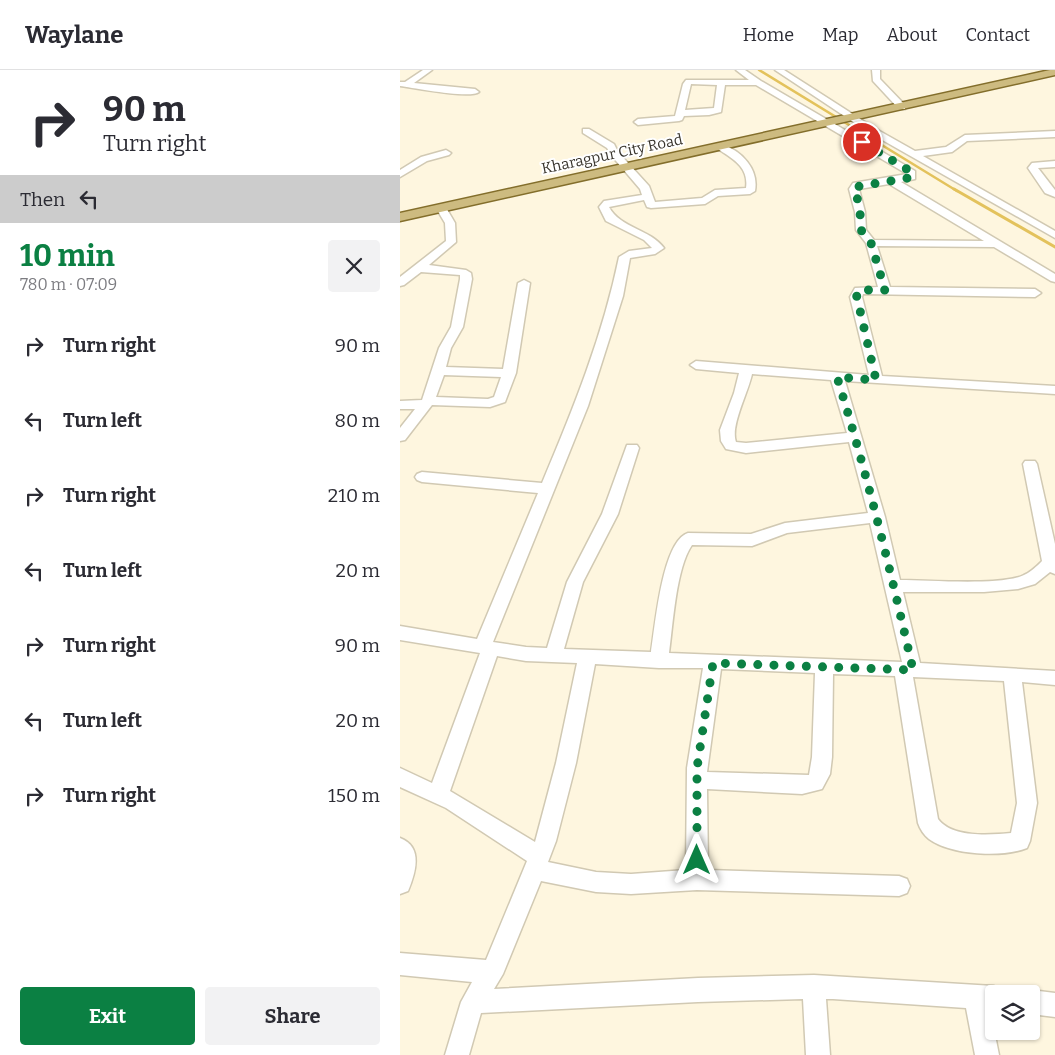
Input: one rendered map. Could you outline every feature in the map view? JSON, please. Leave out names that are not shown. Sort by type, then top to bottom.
[{"type":"main road","name":"Kharagpur City Road","points":[[400,217],[1055,72]]},
{"type":"street","points":[[403,84],[428,70]]},
{"type":"street","points":[[740,70],[758,83],[831,123],[912,173],[912,177],[857,186],[854,189],[860,212],[861,230],[871,243],[885,290]]},
{"type":"street","points":[[779,70],[849,119],[1055,235]]},
{"type":"street","points":[[876,70],[876,79],[902,107]]},
{"type":"street","points":[[638,122],[679,118],[687,84],[694,82],[758,83]]},
{"type":"street","points":[[681,112],[709,112],[718,110],[721,82]]},
{"type":"street","points":[[403,84],[475,92]]},
{"type":"street","points":[[586,131],[611,146],[614,153],[643,186],[652,204],[705,201],[715,193],[750,191],[751,171],[743,160],[721,146]]},
{"type":"street","points":[[914,154],[949,150],[965,138],[1055,134]]},
{"type":"street","points":[[400,174],[424,159],[446,153]]},
{"type":"street","points":[[1055,164],[1040,164],[1035,165],[1033,168],[1049,190],[1055,194]]},
{"type":"street","points":[[892,181],[1055,279]]},
{"type":"street","points":[[438,795],[487,648],[582,406],[617,296],[625,257],[630,253],[655,251],[659,248],[648,238],[610,219],[604,207],[608,203],[647,197]]},
{"type":"street","points":[[400,284],[452,242],[450,223],[441,208]]},
{"type":"street","points":[[871,243],[995,244]]},
{"type":"street","points":[[400,437],[426,403],[448,342],[457,327],[466,275],[462,272],[420,268]]},
{"type":"street","points":[[400,405],[497,402],[502,396],[510,373],[524,283]]},
{"type":"street","points":[[876,380],[856,293],[866,290],[885,290],[1035,293]]},
{"type":"street","points":[[696,365],[876,380],[1055,390]]},
{"type":"street","points":[[746,370],[738,400],[727,429],[727,441],[731,446],[746,448],[855,437]]},
{"type":"street","points":[[438,371],[510,373]]},
{"type":"street","points":[[837,377],[877,517],[894,586],[908,670],[928,823],[936,832],[950,838],[996,845],[1020,841],[1027,803],[1012,674]]},
{"type":"street","points":[[553,656],[575,582],[610,514],[632,448]]},
{"type":"street","points":[[894,586],[999,585],[1018,583],[1029,580],[1053,565],[1030,464]]},
{"type":"street","points":[[422,477],[548,489]]},
{"type":"street","points":[[659,661],[673,574],[682,543],[688,539],[752,540],[785,528],[877,517]]},
{"type":"street","points":[[400,633],[526,654],[553,656],[1012,674],[1055,678]]},
{"type":"street","points":[[457,1055],[473,1002],[510,930],[546,841],[566,763],[586,658]]},
{"type":"street","points":[[697,880],[697,768],[713,663]]},
{"type":"street","points":[[697,780],[802,785],[815,783],[820,774],[824,667]]},
{"type":"street","points":[[400,777],[454,802],[537,863],[596,882],[631,884],[697,880],[899,886]]},
{"type":"street","points":[[400,848],[406,858],[406,869],[400,884]]},
{"type":"street","points":[[400,964],[490,972]]},
{"type":"street","points":[[473,1002],[698,990],[833,986],[985,997]]},
{"type":"street","points":[[814,987],[818,1055]]},
{"type":"street","points":[[1040,1003],[1055,1005]]},
{"type":"street","points":[[986,1040],[987,1055]]},
{"type":"waterway","points":[[759,70],[957,191]]},
{"type":"waterway","points":[[954,189],[1055,247]]},
{"type":"route","points":[[697,860],[697,768],[713,663],[913,670],[889,562],[866,474],[837,377],[876,380],[856,293],[859,290],[885,290],[871,243],[861,230],[860,212],[854,189],[857,186],[908,178],[913,175],[910,171],[862,142]]}]
